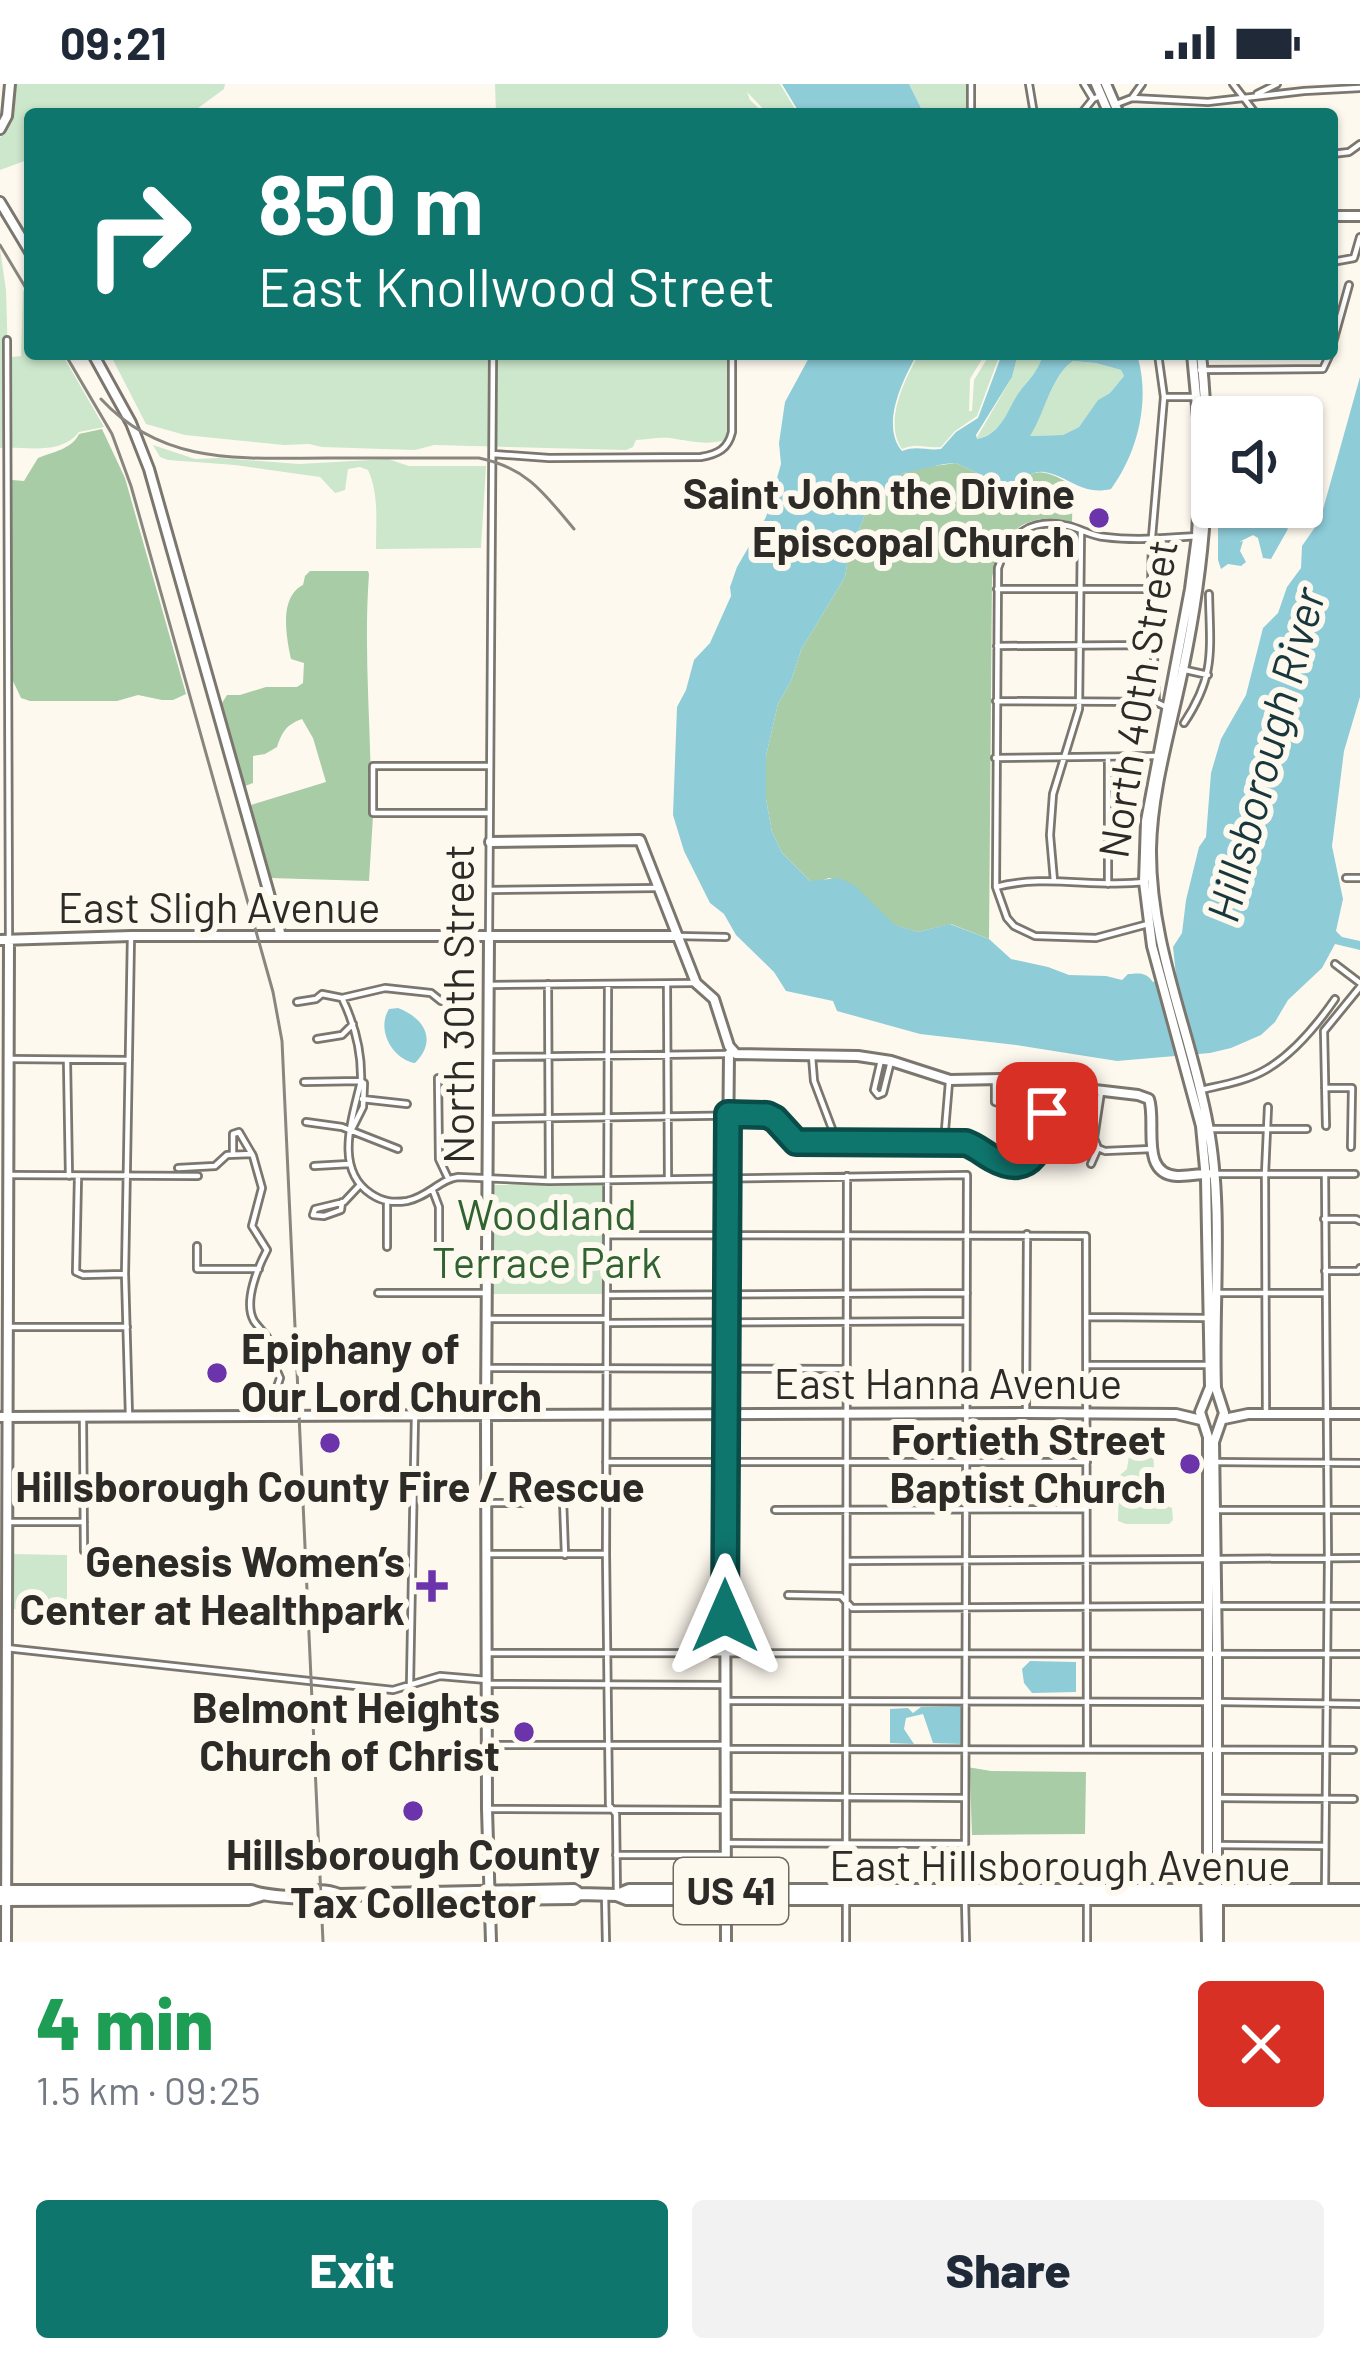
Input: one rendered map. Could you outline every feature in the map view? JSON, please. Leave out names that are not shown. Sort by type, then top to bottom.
[{"type":"main road","name":"East Hillsborough Avenue","points":[[3,1895],[250,1891],[328,1899],[574,1890],[627,1899],[1037,1895],[1103,1890],[1360,1894]]},
{"type":"main road","points":[[1087,1899],[1103,1890]]},
{"type":"main road","name":"East Hillsborough Avenue","points":[[846,1895],[946,1899],[985,1891],[1087,1899],[1325,1890],[1360,1894]]},
{"type":"main road","name":"North 40th Street","points":[[1208,1942],[1212,1894]]},
{"type":"main road","name":"North 40th Street","points":[[1212,1894],[1217,1942]]},
{"type":"street","points":[[0,129],[10,84]]},
{"type":"street","points":[[1084,84],[1110,108]]},
{"type":"street","points":[[1087,108],[1097,98],[1096,84]]},
{"type":"street","points":[[1118,108],[1142,84]]},
{"type":"street","points":[[1233,84],[1252,108]]},
{"type":"street","points":[[1246,98],[1277,84]]},
{"type":"street","points":[[1132,98],[1173,102],[1360,88]]},
{"type":"street","points":[[1349,152],[1360,144]]},
{"type":"street","points":[[1338,153],[1360,154]]},
{"type":"street","points":[[0,202],[24,242]]},
{"type":"street","points":[[1338,261],[1354,258],[1360,237]]},
{"type":"street","points":[[1338,323],[1348,285]]},
{"type":"street","points":[[6,1942],[7,340]]},
{"type":"street","points":[[96,360],[131,423],[149,469],[281,936]]},
{"type":"street","name":"North 30th Street","points":[[491,1942],[486,1368],[493,360]]},
{"type":"street","points":[[493,454],[549,458],[714,454],[724,448],[732,432],[732,360]]},
{"type":"street","points":[[1156,702],[1151,589],[1164,398],[1159,360]]},
{"type":"street","name":"North 40th Street","points":[[1197,360],[1200,396]]},
{"type":"street","points":[[1198,370],[1323,369],[1327,360]]},
{"type":"street","name":"North 40th Street","points":[[1197,396],[1198,370]]},
{"type":"street","points":[[1164,398],[1191,397]]},
{"type":"street","points":[[1148,924],[1096,938],[1035,936],[1007,918],[996,887],[998,568],[1004,550],[1022,530],[1044,524],[1104,537],[1201,536]]},
{"type":"street","name":"North 40th Street","points":[[1164,976],[1148,882],[1151,846],[1201,528]]},
{"type":"street","points":[[1054,881],[1050,816],[1078,717],[1081,531]]},
{"type":"street","points":[[998,589],[1151,589]]},
{"type":"street","points":[[1184,723],[1208,675],[1209,595]]},
{"type":"street","points":[[997,646],[1152,646]]},
{"type":"street","points":[[1179,669],[1208,675]]},
{"type":"street","points":[[996,701],[1156,702],[1170,711]]},
{"type":"street","name":"North 40th Street","points":[[1170,711],[1156,756],[1146,820],[1148,924],[1209,1129],[1209,1391],[1202,1414],[1208,1437],[1213,1606],[1212,1894]]},
{"type":"street","points":[[995,758],[1156,756]]},
{"type":"street","points":[[1108,758],[1108,884]]},
{"type":"street","points":[[490,766],[373,766],[373,813],[490,813]]},
{"type":"street","points":[[490,842],[640,840],[696,983],[714,999],[730,1053],[726,1942]]},
{"type":"street","points":[[1346,878],[1360,878]]},
{"type":"street","points":[[996,887],[1016,881],[1148,882]]},
{"type":"street","points":[[490,890],[659,888]]},
{"type":"street","points":[[267,936],[275,914]]},
{"type":"street","points":[[129,1416],[125,1274],[131,936]]},
{"type":"street","name":"East Sligh Avenue","points":[[4,940],[726,937]]},
{"type":"street","points":[[1326,1126],[1324,1031],[1360,985],[1335,964]]},
{"type":"street","points":[[668,983],[668,1178]]},
{"type":"street","points":[[490,985],[696,983]]},
{"type":"street","points":[[548,984],[549,1181]]},
{"type":"street","points":[[606,1942],[616,1855],[616,1814],[609,1805],[606,1554],[608,984]]},
{"type":"street","points":[[297,1002],[322,994],[342,998],[385,988],[431,993],[441,1001]]},
{"type":"street","points":[[342,998],[361,1057],[360,1099],[350,1126],[349,1164],[359,1186],[388,1202],[433,1191],[448,1178],[968,1175],[966,1942]]},
{"type":"street","points":[[1197,1091],[1264,1072],[1319,1022],[1335,999]]},
{"type":"street","points":[[317,1039],[342,1035],[353,1024]]},
{"type":"street","points":[[812,1056],[814,1081],[837,1142]]},
{"type":"street","points":[[489,1057],[858,1056],[950,1080],[1008,1080],[1149,1099],[1154,1162],[1168,1174],[1355,1174]]},
{"type":"street","points":[[9,1059],[129,1060]]},
{"type":"street","points":[[68,1059],[69,1176]]},
{"type":"street","points":[[886,1061],[883,1093],[878,1095],[874,1090],[886,1061]]},
{"type":"street","points":[[438,1078],[439,1160],[448,1178]]},
{"type":"street","points":[[995,1079],[999,1105],[1005,1105],[1008,1080]]},
{"type":"street","points":[[944,1142],[950,1080]]},
{"type":"street","points":[[304,1082],[362,1081]]},
{"type":"street","points":[[488,1119],[767,1115],[796,1142],[966,1143],[1015,1165],[1037,1154],[1052,1085]]},
{"type":"street","points":[[1325,1088],[1352,1088],[1351,1148]]},
{"type":"street","name":"North 40th Street","points":[[1197,1091],[1209,1174],[1216,1393],[1222,1415],[1214,1438],[1211,1559]]},
{"type":"street","points":[[1091,1164],[1098,1148],[1094,1138],[1101,1092]]},
{"type":"street","points":[[360,1099],[407,1104]]},
{"type":"street","points":[[1267,1414],[1268,1107]]},
{"type":"street","points":[[306,1122],[351,1131],[398,1149]]},
{"type":"street","points":[[1209,1129],[1307,1129]]},
{"type":"street","points":[[232,1154],[233,1134],[239,1132],[262,1187],[252,1226],[267,1250],[251,1302],[252,1316],[266,1337],[254,1357],[258,1364],[276,1369],[280,1378],[263,1399],[263,1416]]},
{"type":"street","points":[[1098,1148],[1152,1149]]},
{"type":"street","points":[[178,1168],[214,1166],[227,1155],[252,1154]]},
{"type":"street","points":[[314,1166],[349,1164]]},
{"type":"street","points":[[1325,1174],[1325,1890]]},
{"type":"street","points":[[5,1176],[198,1176]]},
{"type":"street","points":[[846,1942],[848,1176]]},
{"type":"street","points":[[78,1177],[76,1272],[125,1274]]},
{"type":"street","points":[[315,1209],[342,1202],[359,1186]]},
{"type":"street","points":[[433,1191],[439,1207],[439,1244]]},
{"type":"street","points":[[387,1246],[388,1202]]},
{"type":"street","points":[[1324,1219],[1360,1221]]},
{"type":"street","points":[[1026,1413],[1027,1234]]},
{"type":"street","points":[[608,1235],[1086,1236],[1087,1748]]},
{"type":"street","points":[[197,1246],[197,1269],[259,1269]]},
{"type":"street","points":[[1325,1271],[1360,1268]]},
{"type":"street","points":[[378,1293],[487,1293]]},
{"type":"street","points":[[607,1294],[967,1293]]},
{"type":"street","points":[[1215,1293],[1325,1293]]},
{"type":"street","points":[[1087,1317],[1208,1318],[1215,1338]]},
{"type":"street","points":[[487,1319],[966,1321]]},
{"type":"street","points":[[8,1327],[128,1327]]},
{"type":"street","points":[[1087,1364],[1208,1365]]},
{"type":"street","points":[[486,1368],[848,1369]]},
{"type":"street","points":[[1222,1415],[1213,1402],[1202,1414],[1212,1426],[1222,1415],[1360,1414]]},
{"type":"street","name":"East Hanna Avenue","points":[[4,1417],[1202,1414]]},
{"type":"street","points":[[410,1684],[415,1415]]},
{"type":"street","points":[[83,1417],[84,1551]]},
{"type":"street","points":[[606,1462],[1087,1462]]},
{"type":"street","points":[[1215,1462],[1360,1462]]},
{"type":"street","points":[[488,1503],[530,1503],[563,1485],[565,1555]]},
{"type":"street","points":[[775,1510],[1086,1509]]},
{"type":"street","points":[[1214,1510],[1360,1510]]},
{"type":"street","points":[[7,1522],[84,1522]]},
{"type":"street","points":[[487,1554],[606,1554]]},
{"type":"street","points":[[847,1561],[1360,1558]]},
{"type":"street","points":[[788,1595],[841,1596],[852,1607],[1360,1606]]},
{"type":"street","points":[[4,1653],[394,1690],[440,1676],[487,1682],[725,1685]]},
{"type":"street","points":[[487,1653],[1360,1654]]},
{"type":"street","points":[[725,1701],[1360,1704]]},
{"type":"street","points":[[488,1745],[1353,1750]]},
{"type":"street","name":"North 40th Street","points":[[1212,1894],[1217,1845],[1213,1749]]},
{"type":"street","points":[[725,1796],[965,1798]]},
{"type":"street","points":[[1217,1798],[1354,1799]]},
{"type":"street","points":[[487,1809],[725,1810]]},
{"type":"street","points":[[726,1843],[965,1844]]},
{"type":"street","points":[[1217,1845],[1325,1846]]},
{"type":"street","points":[[616,1855],[725,1855]]},
{"type":"street","points":[[1087,1899],[1087,1942]]},
{"type":"green space","points":[[14,84],[225,84],[198,108],[24,108],[24,161],[0,170],[0,138],[14,107]]},
{"type":"green space","points":[[495,84],[780,84],[794,108],[762,108],[747,92],[759,108],[496,108]]},
{"type":"green space","points":[[909,84],[968,84],[968,108],[921,108]]},
{"type":"green space","points":[[0,249],[9,392],[11,357],[21,356],[23,290],[24,360],[65,360],[104,427],[79,432],[53,447],[0,448]]},
{"type":"green space","points":[[113,360],[731,360],[729,430],[726,440],[719,442],[651,438],[636,440],[626,450],[434,445],[415,450],[284,445],[185,435],[146,424]]},
{"type":"green space","points":[[916,360],[981,360],[970,379],[972,411],[974,380],[986,360],[998,360],[977,416],[941,447],[902,449],[895,414]]},
{"type":"green space","points":[[1016,360],[1041,360],[1001,424],[976,439],[1012,377]]},
{"type":"green space","points":[[1073,361],[1121,370],[1124,376],[1098,400],[1079,427],[1063,435],[1029,436],[1059,376]]},
{"type":"green space","points":[[102,429],[125,478],[186,694],[173,700],[138,695],[117,701],[30,701],[21,698],[12,679],[12,480],[24,481],[38,458],[67,447],[79,434]]},
{"type":"green space","points":[[153,445],[195,459],[299,464],[388,459],[409,466],[486,466],[481,548],[376,549],[374,489],[368,470],[360,467],[348,469],[345,490],[335,493],[320,477],[168,460]]},
{"type":"green space","points":[[956,463],[1007,487],[1039,472],[1073,485],[1072,522],[1041,519],[1017,529],[1001,549],[992,578],[989,939],[951,924],[918,932],[894,925],[853,885],[829,878],[810,881],[782,853],[772,832],[766,799],[766,756],[778,704],[801,650],[845,577],[869,504],[903,473]]},
{"type":"green space","points":[[310,571],[369,574],[373,816],[369,881],[270,878],[251,805],[326,782],[302,719],[286,729],[277,747],[253,756],[253,783],[245,786],[222,703],[227,695],[303,683],[304,663],[291,659],[286,618],[290,598]]},
{"type":"green space","name":"Woodland Terrace Park","points":[[491,1185],[603,1185],[603,1294],[491,1294]]},
{"type":"green space","points":[[1153,1441],[1155,1501],[1172,1508],[1173,1520],[1169,1524],[1118,1521],[1119,1476],[1127,1469],[1131,1442]]},
{"type":"green space","points":[[11,1554],[67,1555],[67,1609],[11,1609]]},
{"type":"green space","points":[[967,1767],[1086,1772],[1085,1834],[972,1835]]},
{"type":"water","points":[[782,84],[909,84],[921,108],[796,108]]},
{"type":"water","name":"Hillsborough River","points":[[808,360],[914,360],[893,416],[902,451],[941,449],[978,418],[1000,360],[1016,360],[1012,377],[977,439],[1001,423],[1040,360],[1138,360],[1143,391],[1139,426],[1111,489],[1083,488],[1044,472],[1007,487],[956,463],[903,473],[869,504],[845,577],[801,650],[778,704],[766,756],[766,799],[772,832],[782,853],[810,881],[839,878],[854,885],[895,925],[918,932],[950,924],[989,939],[1011,959],[1069,975],[1122,980],[1139,973],[1153,982],[1176,975],[1173,947],[1182,933],[1199,847],[1206,837],[1211,773],[1221,739],[1246,695],[1263,628],[1278,613],[1287,587],[1301,568],[1302,546],[1314,528],[1323,528],[1323,509],[1360,377],[1360,697],[1344,751],[1332,846],[1343,899],[1336,931],[1360,941],[1360,950],[1335,944],[1322,968],[1261,1035],[1210,1053],[1117,1061],[920,1034],[837,1011],[833,1001],[786,991],[710,903],[684,851],[673,815],[677,707],[694,660],[710,643],[731,596],[737,567],[766,517],[781,464],[785,402]],"holes":[[[1073,361],[1121,370],[1124,376],[1098,400],[1079,427],[1063,435],[1030,436],[1054,385]]]},
{"type":"water","points":[[1218,528],[1288,529],[1271,559],[1263,558],[1253,535],[1239,542],[1243,541],[1240,551],[1246,562],[1241,566],[1228,564],[1221,569]]},
{"type":"water","points":[[398,1008],[425,1031],[426,1046],[415,1063],[399,1056],[385,1034],[389,1009]]},
{"type":"water","points":[[1030,1661],[1076,1662],[1076,1692],[1032,1693],[1022,1669]]},
{"type":"water","points":[[960,1706],[963,1744],[933,1743],[923,1714],[906,1718],[904,1729],[914,1744],[890,1743],[890,1709],[908,1708],[913,1713],[921,1707]]},
{"type":"railway","points":[[0,245],[24,285]]},
{"type":"railway","points":[[69,360],[112,434],[131,486],[273,992],[282,1041],[323,1942]]},
{"type":"railway","points":[[101,399],[151,437],[207,454],[496,462],[533,484],[574,529]]},
{"type":"place","name":"Saint John the Divine Episcopal Church","points":[[1099,518]]},
{"type":"place","name":"Epiphany of Our Lord Church","points":[[217,1373]]},
{"type":"place","name":"Hillsborough County Fire / Rescue","points":[[330,1443]]},
{"type":"place","name":"Fortieth Street Baptist Church","points":[[1190,1464]]},
{"type":"place","name":"Genesis Women’s Center at Healthpark","points":[[432,1586]]},
{"type":"place","name":"Belmont Heights Church of Christ","points":[[524,1732]]},
{"type":"place","name":"Hillsborough County Tax Collector","points":[[413,1811]]},
{"type":"route","points":[[725,1616],[728,1114],[767,1115],[796,1142],[966,1143],[1015,1165],[1037,1154],[1047,1113]]}]
